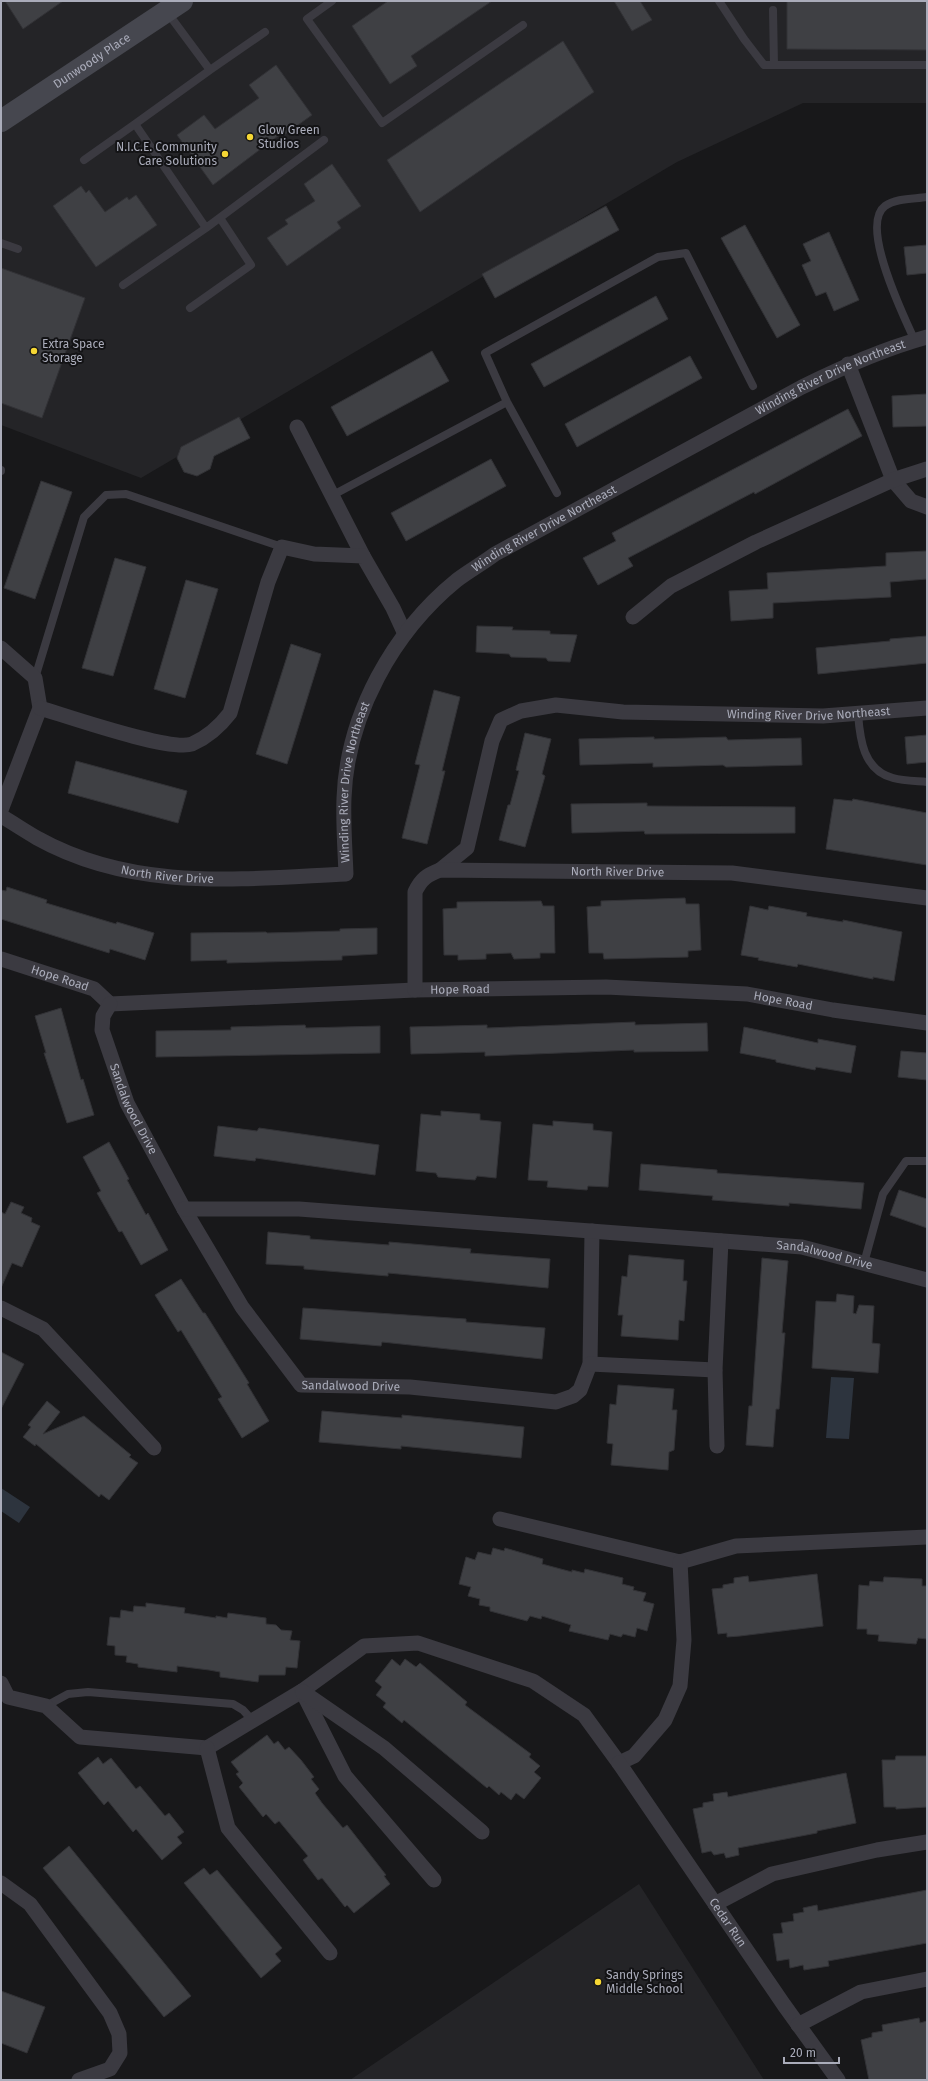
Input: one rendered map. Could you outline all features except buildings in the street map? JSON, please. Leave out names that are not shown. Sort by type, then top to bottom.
[{"type":"street","name":"Dunwoody Place","points":[[2,119],[174,6]]},
{"type":"street","name":"Winding River Drive Northeast","points":[[346,874],[344,797],[350,754],[368,697],[385,664],[405,634],[426,610],[457,580],[495,554],[848,364],[896,345],[921,339]]},
{"type":"street","points":[[848,364],[893,480],[912,501],[927,507]]},
{"type":"street","points":[[297,426],[364,556],[393,608],[405,634]]},
{"type":"street","points":[[632,617],[671,586],[756,542],[893,480],[927,469]]},
{"type":"street","points":[[40,708],[164,744],[191,744],[217,729],[230,713],[268,582],[282,547],[314,554],[364,556]]},
{"type":"street","points":[[1,648],[36,678],[40,708],[1,810]]},
{"type":"street","name":"Winding River Drive Northeast","points":[[440,870],[467,848],[492,741],[501,720],[521,711],[556,705],[624,712],[823,716],[927,708]]},
{"type":"street","name":"North River Drive","points":[[1,816],[38,839],[81,858],[126,871],[157,876],[206,880],[346,874]]},
{"type":"street","name":"North River Drive","points":[[415,990],[415,892],[420,882],[426,876],[440,870],[732,873],[927,898]]},
{"type":"street","name":"Hope Road","points":[[1,959],[94,989],[110,1004],[415,990],[606,987],[747,994],[833,1010],[927,1023]]},
{"type":"street","name":"Sandalwood Drive","points":[[110,1004],[103,1016],[102,1030],[127,1103],[184,1209],[242,1307],[301,1385],[410,1387],[556,1402],[573,1396],[580,1390],[590,1364],[592,1231]]},
{"type":"street","name":"Sandalwood Drive","points":[[184,1209],[299,1209],[802,1247],[927,1280]]},
{"type":"street","points":[[717,1446],[715,1370],[721,1241]]},
{"type":"street","points":[[1,1308],[43,1330],[154,1448]]},
{"type":"street","points":[[590,1364],[715,1370]]},
{"type":"street","points":[[500,1519],[680,1562],[736,1546],[927,1537]]},
{"type":"street","points":[[619,1764],[634,1756],[665,1720],[680,1686],[684,1640],[680,1562]]},
{"type":"street","name":"Cedar Run","points":[[206,1748],[253,1722],[302,1692],[364,1646],[418,1643],[532,1681],[584,1715],[838,2080]]},
{"type":"street","points":[[1,1683],[8,1698],[46,1706],[80,1737],[206,1748],[228,1828],[330,1953]]},
{"type":"street","points":[[302,1692],[384,1748],[482,1832]]},
{"type":"street","points":[[302,1692],[344,1776],[434,1880]]},
{"type":"street","points":[[715,1904],[772,1874],[877,1850],[927,1842]]},
{"type":"street","points":[[1,1883],[30,1904],[110,2013],[119,2034],[120,2053],[110,2069],[80,2080]]},
{"type":"street","points":[[798,2024],[861,1992],[927,1979]]},
{"type":"lane","points":[[332,1],[307,19],[382,123],[524,25]]},
{"type":"lane","points":[[719,1],[744,39],[764,65],[927,65]]},
{"type":"lane","points":[[174,6],[210,70]]},
{"type":"lane","points":[[773,10],[774,65]]},
{"type":"lane","points":[[84,160],[265,32]]},
{"type":"lane","points":[[135,124],[206,228]]},
{"type":"lane","points":[[123,285],[220,218],[324,140]]},
{"type":"lane","points":[[921,339],[898,303],[878,241],[877,226],[879,214],[885,206],[896,201],[927,197]]},
{"type":"lane","points":[[190,308],[251,265],[220,218]]},
{"type":"lane","points":[[1,243],[18,249]]},
{"type":"lane","points":[[557,493],[507,402],[485,353],[658,256],[686,252],[753,386]]},
{"type":"lane","points":[[333,496],[507,402]]},
{"type":"lane","points":[[36,678],[84,517],[106,495],[126,494],[282,547]]},
{"type":"lane","points":[[858,714],[860,737],[866,757],[873,767],[892,778],[927,782]]},
{"type":"lane","points":[[864,1263],[883,1194],[906,1161],[927,1161]]},
{"type":"lane","points":[[46,1706],[68,1694],[88,1692],[232,1704],[243,1710],[253,1722]]},
{"type":"shaded area","points":[[1,1],[927,1],[927,103],[803,103],[677,162],[141,478],[1,425]]},
{"type":"shaded area","points":[[831,1377],[854,1378],[849,1439],[826,1438]]},
{"type":"shaded area","points":[[1,1488],[30,1507],[19,1523],[1,1511]]},
{"type":"shaded area","name":"Sandy Springs Middle School","points":[[639,1884],[764,2080],[350,2080]]},
{"type":"place","name":"Glow Green Studios","points":[[250,137]]},
{"type":"place","name":"N.I.C.E. Community Care Solutions","points":[[225,154]]},
{"type":"place","name":"Extra Space Storage","points":[[34,351]]},
{"type":"place","name":"Sandy Springs Middle School","points":[[598,1982]]}]
